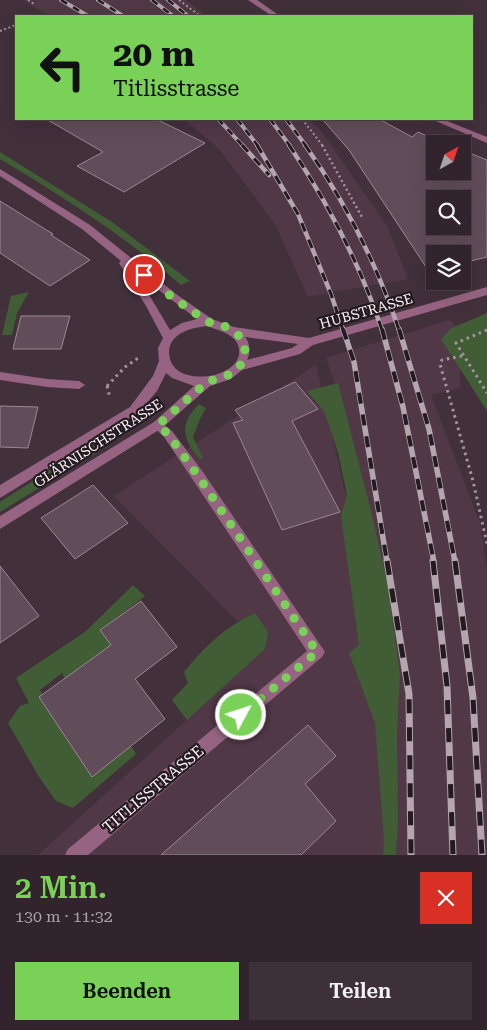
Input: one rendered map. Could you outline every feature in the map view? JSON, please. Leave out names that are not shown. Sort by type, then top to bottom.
[{"type":"street","points":[[252,0],[274,15]]},
{"type":"street","points":[[437,120],[487,140]]},
{"type":"street","points":[[0,172],[86,227],[172,297],[208,322]]},
{"type":"street","points":[[117,252],[168,337]]},
{"type":"street","name":"HUBSTRASSE","points":[[240,366],[296,351],[309,342],[487,291]]},
{"type":"street","points":[[208,322],[222,325],[234,331],[241,338],[245,348],[240,366],[231,374],[207,382],[193,381],[180,377],[170,370],[163,359],[162,349],[168,337],[185,326],[208,322]]},
{"type":"street","name":"HUBSTRASSE","points":[[234,331],[259,337],[290,338],[309,342]]},
{"type":"street","name":"GLÄRNISCHSTRASSE","points":[[0,492],[134,410],[150,394],[160,377],[163,359]]},
{"type":"street","points":[[0,376],[47,383],[79,385]]},
{"type":"street","name":"GLÄRNISCHSTRASSE","points":[[0,523],[158,425],[207,382]]},
{"type":"street","name":"TITLISSTRASSE","points":[[74,855],[317,652],[198,476],[168,434],[158,425]]},
{"type":"path","points":[[28,0],[34,4]]},
{"type":"path","points":[[179,0],[199,15]]},
{"type":"path","points":[[0,32],[15,25]]},
{"type":"path","points":[[303,120],[328,153],[363,219]]},
{"type":"path","points":[[487,330],[456,343],[462,356],[487,393]]},
{"type":"path","points":[[462,356],[442,360],[440,364],[474,481],[487,544]]},
{"type":"path","points":[[107,386],[138,357],[163,359]]},
{"type":"shaded area","points":[[22,0],[186,0],[205,15],[48,15]]},
{"type":"shaded area","points":[[185,120],[311,120],[322,132],[387,226],[408,279],[308,297],[275,224],[220,150]]},
{"type":"shaded area","points":[[450,320],[461,332],[460,387],[431,395],[480,523],[487,570],[487,855],[38,855],[265,649],[114,496],[316,365],[347,501],[338,393],[326,358]]},
{"type":"green space","points":[[0,152],[112,222],[190,281],[181,285],[138,250],[93,218],[0,159]]},
{"type":"green space","points":[[29,292],[17,313],[12,335],[2,335],[11,296]]},
{"type":"green space","points":[[487,313],[487,411],[441,339],[450,329]]},
{"type":"green space","points":[[338,383],[388,586],[400,675],[397,734],[398,822],[396,855],[383,855],[384,840],[375,723],[349,653],[359,645],[341,516],[347,495],[338,452],[324,411],[307,391]]},
{"type":"green space","points":[[199,404],[206,408],[193,437],[203,458],[200,459],[189,445],[185,431],[188,418]]},
{"type":"green space","points":[[91,444],[98,451],[96,453],[0,512],[0,502]]},
{"type":"green space","points":[[133,585],[145,596],[104,627],[116,642],[65,679],[62,673],[40,690],[95,771],[129,743],[136,754],[73,808],[56,801],[39,777],[8,723],[20,706],[29,703],[16,678],[85,632]]},
{"type":"green space","points":[[255,613],[268,632],[265,649],[187,720],[172,700],[188,683],[184,672],[216,638],[234,624]]},
{"type":"building","points":[[48,120],[158,120],[205,143],[124,192],[77,166],[103,152]]},
{"type":"building","points":[[323,120],[381,120],[412,137],[418,132],[426,135],[426,180],[471,180],[471,154],[487,160],[487,257],[471,261],[471,245],[426,245],[426,267],[349,150]]},
{"type":"building","points":[[0,201],[90,260],[50,286],[0,253]]},
{"type":"building","points":[[21,316],[70,316],[61,349],[13,349]]},
{"type":"building","points":[[295,382],[318,409],[292,421],[340,512],[282,530],[233,423],[243,420],[235,410]]},
{"type":"building","points":[[0,406],[38,407],[28,448],[0,447]]},
{"type":"building","points":[[93,485],[128,523],[75,559],[41,518]]},
{"type":"building","points":[[0,566],[39,616],[0,643]]},
{"type":"building","points":[[141,601],[177,647],[135,679],[165,719],[92,777],[39,697],[111,645],[100,630]]},
{"type":"building","points":[[308,725],[336,756],[305,784],[336,821],[301,855],[161,855]]},
{"type":"railway","points":[[61,0],[86,15]]},
{"type":"railway","points":[[98,0],[121,15]]},
{"type":"railway","points":[[152,0],[172,15]]},
{"type":"railway","points":[[168,0],[187,15]]},
{"type":"railway","points":[[219,120],[243,146]]},
{"type":"railway","points":[[238,120],[258,146]]},
{"type":"railway","points":[[271,120],[290,146]]},
{"type":"railway","points":[[287,120],[306,146]]},
{"type":"railway","points":[[242,145],[269,175]]},
{"type":"railway","points":[[257,145],[298,214],[331,294],[343,330]]},
{"type":"railway","points":[[289,145],[317,189],[342,234],[364,281],[382,330]]},
{"type":"railway","points":[[305,145],[320,166],[359,234],[381,282],[399,330]]},
{"type":"railway","points":[[343,329],[354,362],[387,562]]},
{"type":"railway","points":[[382,329],[403,407],[434,562]]},
{"type":"railway","points":[[399,329],[429,429],[455,562]]},
{"type":"railway","points":[[387,561],[409,694],[411,855]]},
{"type":"railway","points":[[433,561],[447,686],[453,855]]},
{"type":"railway","points":[[455,561],[473,698],[482,855]]},
{"type":"route","points":[[144,275],[208,322],[222,325],[234,331],[241,338],[245,348],[240,366],[231,374],[207,382],[158,425],[168,434],[198,476],[317,652],[241,715]]}]
